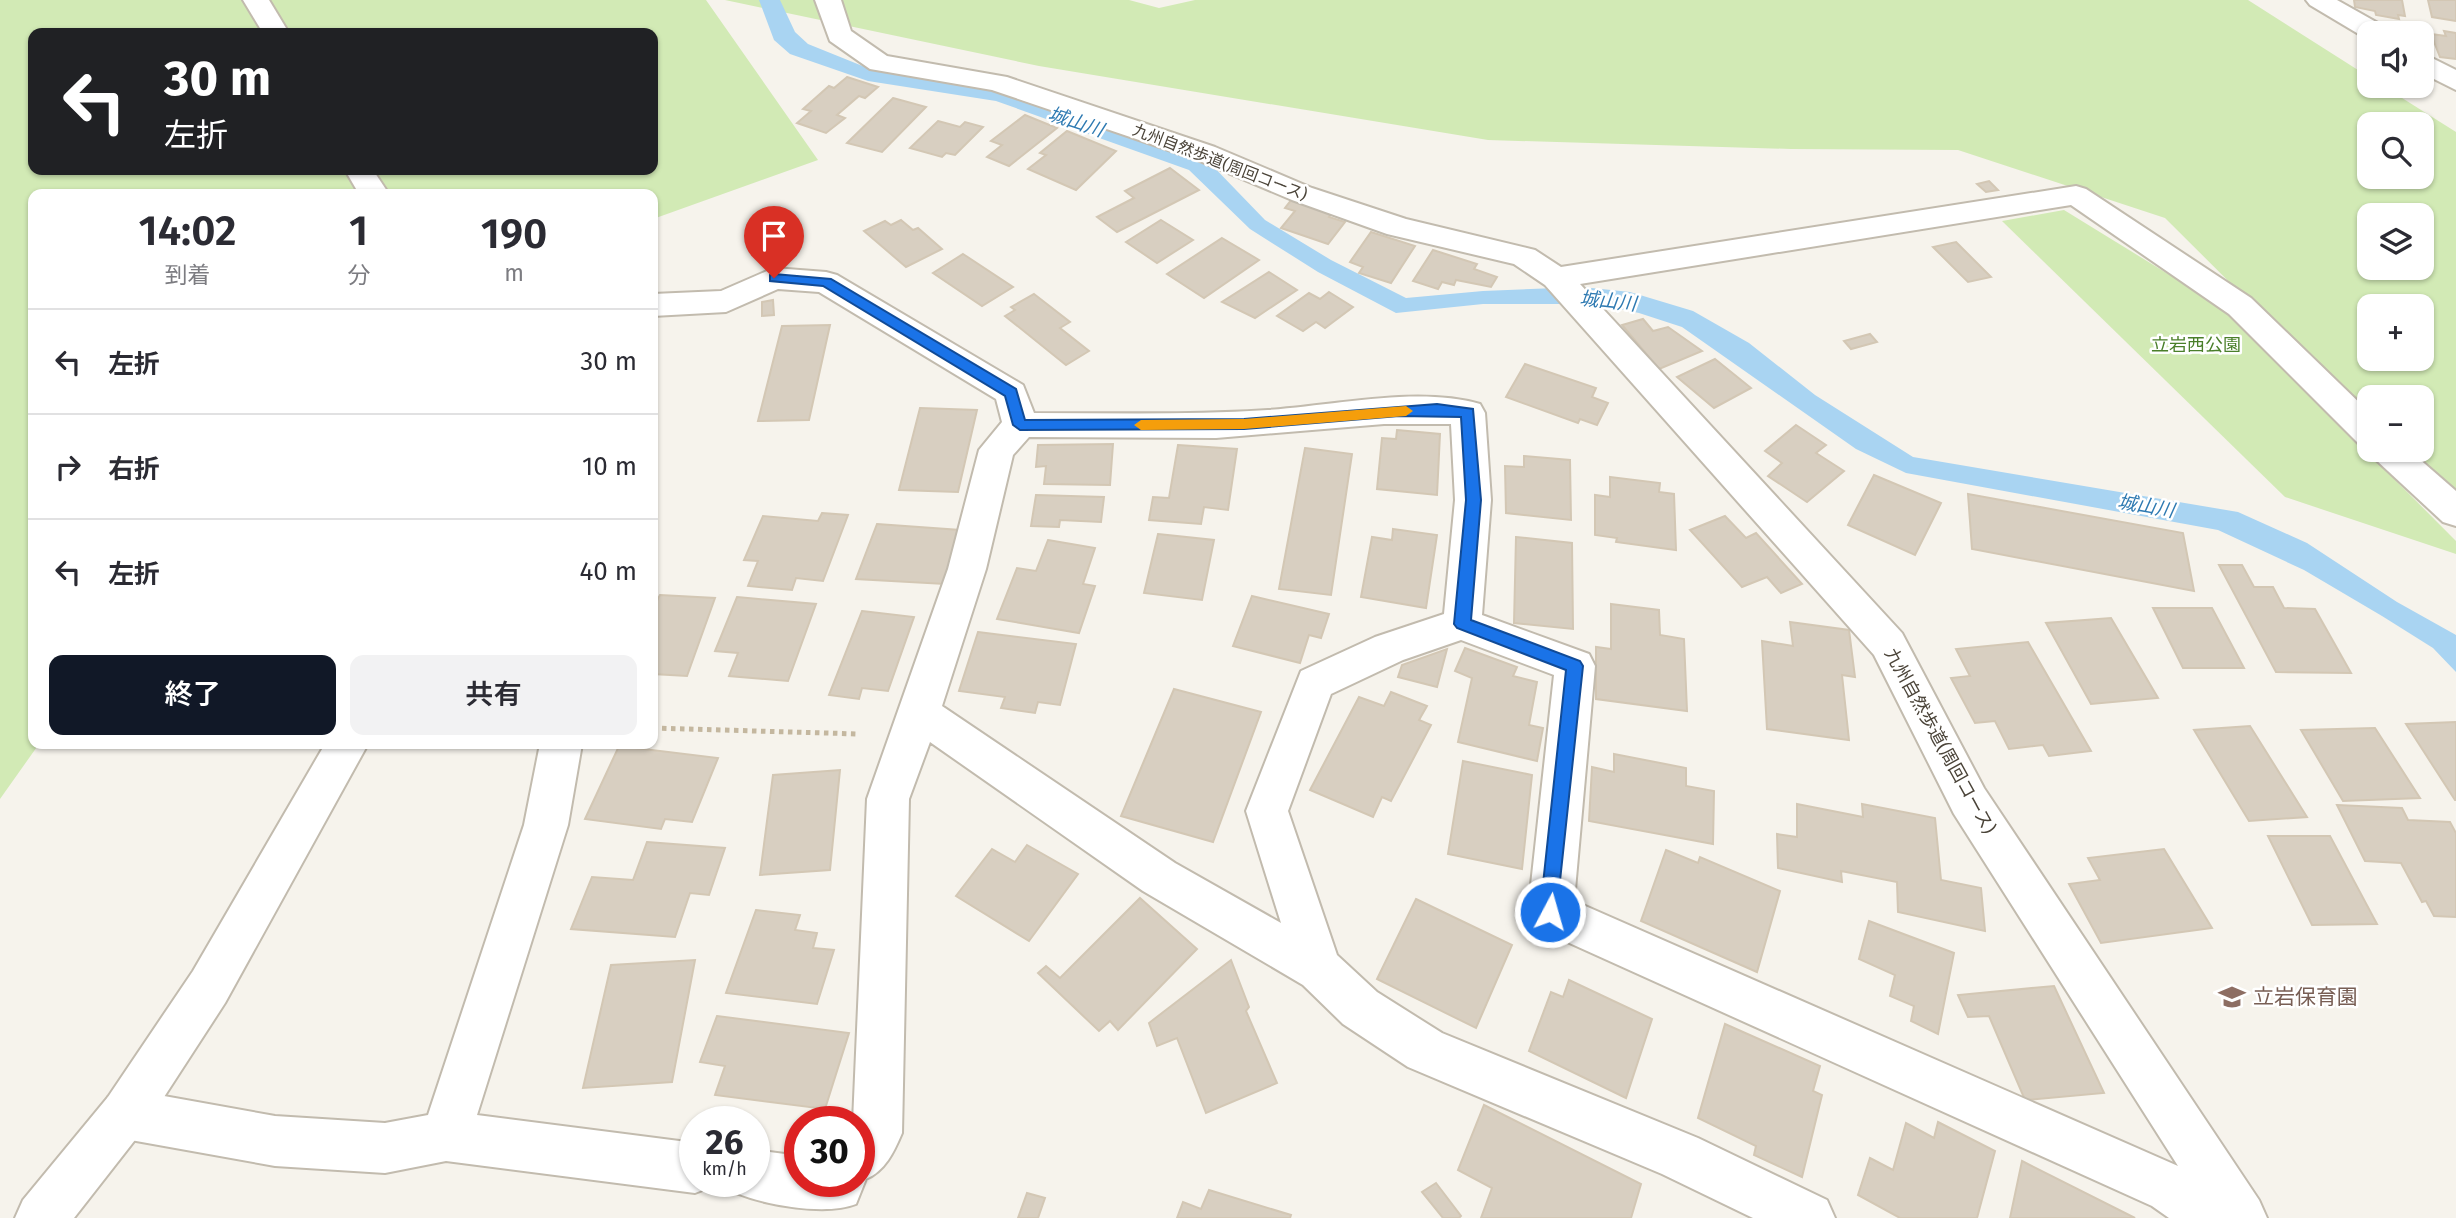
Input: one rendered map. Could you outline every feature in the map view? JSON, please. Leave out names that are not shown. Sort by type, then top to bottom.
[{"type":"street","points":[[256,0],[273,28]]},
{"type":"street","name":"九州自然歩道(周回コース)","points":[[828,0],[839,35],[879,63],[997,83],[1205,153],[1302,194],[1398,227],[1524,257],[1557,279],[1888,644],[1969,801],[2241,1218]]},
{"type":"street","points":[[2319,0],[2357,22]]},
{"type":"street","points":[[1557,279],[2076,195],[2240,306],[2357,421]]},
{"type":"street","points":[[658,305],[726,301],[774,278],[826,282],[1011,393],[1020,425]]},
{"type":"street","points":[[875,1136],[888,799],[916,724],[967,569],[997,450],[1020,425],[1244,424],[1391,412],[1437,410],[1468,413],[1473,500],[1462,624]]},
{"type":"street","points":[[2400,462],[2456,512]]},
{"type":"street","points":[[1319,969],[1268,811],[1315,684],[1389,648],[1462,624],[1575,666],[1550,912],[2170,1188],[2212,1218]]},
{"type":"street","points":[[916,724],[1159,877],[1319,969],[1360,1007],[1425,1050],[1681,1156],[1809,1218]]},
{"type":"street","points":[[41,1218],[125,1114],[209,987],[344,749]]},
{"type":"street","points":[[446,1136],[546,825],[560,749]]},
{"type":"street","points":[[125,1114],[275,1141],[385,1148],[446,1136],[679,1166]]},
{"type":"path","points":[[658,728],[916,724]]},
{"type":"green space","points":[[0,0],[706,0],[818,160],[658,217],[658,189],[28,189],[28,749],[35,749],[0,799]]},
{"type":"green space","points":[[725,0],[1129,0],[1159,8],[1195,0],[2248,0],[2357,69],[2357,98],[2402,98],[2424,112],[2357,112],[2357,189],[2434,189],[2434,118],[2456,132],[2456,516],[2409,462],[2434,462],[2434,385],[2357,385],[2357,409],[2165,218],[1958,150],[1791,149],[1488,140],[1039,66]]},
{"type":"green space","name":"立岩西公園","points":[[2064,210],[2225,309],[2357,442],[2357,462],[2377,462],[2456,541],[2456,554],[2285,497],[2002,221]]},
{"type":"water","name":"城山川","points":[[759,0],[780,0],[795,32],[808,44],[870,69],[1002,90],[1207,160],[1265,220],[1331,260],[1406,298],[1483,291],[1582,287],[1630,292],[1693,311],[1749,343],[1815,395],[1913,457],[2238,512],[2307,543],[2397,602],[2456,635],[2456,672],[2433,648],[2382,616],[2304,570],[2218,530],[1906,473],[1856,449],[1682,327],[1639,313],[1593,304],[1483,304],[1396,313],[1318,272],[1250,229],[1189,170],[996,101],[868,81],[790,54],[774,40]]},
{"type":"building","points":[[2354,0],[2402,0],[2405,16],[2398,15],[2399,19],[2376,15],[2375,11],[2355,7]]},
{"type":"building","points":[[2428,0],[2456,0],[2456,21],[2432,17]]},
{"type":"building","points":[[2444,31],[2456,33],[2456,59],[2440,57],[2434,34],[2446,36]]},
{"type":"building","points":[[847,77],[878,87],[865,98],[859,96],[837,115],[845,118],[826,133],[797,123],[811,111],[803,109],[829,86],[834,88]]},
{"type":"building","points":[[893,98],[926,107],[882,152],[847,143]]},
{"type":"building","points":[[1025,115],[1057,128],[1009,166],[987,157],[1002,145],[991,141]]},
{"type":"building","points":[[938,121],[960,127],[965,122],[983,127],[955,155],[946,153],[942,157],[910,148]]},
{"type":"building","points":[[1067,131],[1116,151],[1076,190],[1028,169],[1046,155],[1040,153]]},
{"type":"building","points":[[1170,168],[1199,190],[1117,232],[1097,217],[1134,198],[1125,191]]},
{"type":"building","points":[[1989,181],[1998,190],[1986,192],[1977,184]]},
{"type":"building","points":[[1292,199],[1345,222],[1328,244],[1281,228],[1295,211],[1285,208]]},
{"type":"building","points":[[901,220],[913,230],[918,228],[942,249],[906,267],[864,231],[885,221],[891,225]]},
{"type":"building","points":[[1161,220],[1193,240],[1157,263],[1126,242]]},
{"type":"building","points":[[1371,232],[1415,246],[1391,283],[1359,273],[1363,267],[1350,262]]},
{"type":"building","points":[[1222,238],[1259,260],[1204,298],[1167,274]]},
{"type":"building","points":[[1956,242],[1991,277],[1968,282],[1933,247]]},
{"type":"building","points":[[1433,250],[1477,264],[1474,269],[1497,277],[1491,287],[1456,280],[1454,285],[1442,282],[1438,289],[1413,281]]},
{"type":"building","points":[[963,254],[1013,287],[982,306],[933,273]]},
{"type":"building","points":[[1269,272],[1297,290],[1255,318],[1222,302]]},
{"type":"building","points":[[1329,292],[1353,307],[1325,328],[1316,322],[1303,331],[1277,316],[1309,293],[1320,299]]},
{"type":"building","points":[[1034,294],[1070,322],[1060,328],[1089,351],[1066,365],[1005,316],[1015,310],[1011,307]]},
{"type":"building","points":[[773,300],[774,315],[762,316],[762,302]]},
{"type":"building","points":[[1643,319],[1653,331],[1668,327],[1702,351],[1659,369],[1622,325]]},
{"type":"building","points":[[830,325],[809,420],[758,421],[782,326]]},
{"type":"building","points":[[1870,334],[1877,342],[1851,349],[1844,341]]},
{"type":"building","points":[[1715,359],[1751,388],[1714,408],[1677,377]]},
{"type":"building","points":[[1525,364],[1596,388],[1592,397],[1608,403],[1597,425],[1580,419],[1578,423],[1506,397]]},
{"type":"building","points":[[920,408],[977,410],[958,492],[899,490]]},
{"type":"building","points":[[1796,425],[1826,445],[1816,453],[1844,471],[1807,502],[1768,476],[1782,463],[1765,451]]},
{"type":"building","points":[[1397,430],[1440,434],[1437,495],[1377,489],[1382,438],[1396,439]]},
{"type":"building","points":[[1113,444],[1110,485],[1044,484],[1046,466],[1036,467],[1038,445]]},
{"type":"building","points":[[1178,445],[1237,449],[1228,510],[1204,507],[1201,524],[1149,520],[1153,497],[1169,498]]},
{"type":"building","points":[[1305,448],[1352,454],[1331,595],[1279,589]]},
{"type":"building","points":[[1524,456],[1570,460],[1571,520],[1506,513],[1505,466],[1524,467]]},
{"type":"building","points":[[1874,475],[1941,503],[1915,555],[1848,525]]},
{"type":"building","points":[[1610,477],[1660,483],[1659,492],[1674,494],[1676,550],[1616,542],[1617,538],[1595,535],[1595,495],[1610,497]]},
{"type":"building","points":[[1968,494],[2183,533],[2194,591],[1972,549]]},
{"type":"building","points":[[1036,495],[1104,497],[1101,522],[1060,520],[1059,527],[1031,526]]},
{"type":"building","points":[[822,513],[848,515],[823,581],[796,578],[792,590],[748,586],[758,561],[744,560],[763,516],[818,521]]},
{"type":"building","points":[[1725,516],[1746,538],[1756,533],[1802,584],[1781,593],[1767,577],[1742,587],[1690,530]]},
{"type":"building","points":[[877,524],[960,530],[945,584],[856,579]]},
{"type":"building","points":[[1393,529],[1437,535],[1426,608],[1361,597],[1372,537],[1392,540]]},
{"type":"building","points":[[1158,534],[1214,540],[1202,600],[1144,593]]},
{"type":"building","points":[[1516,537],[1572,543],[1573,629],[1514,623]]},
{"type":"building","points":[[1048,540],[1095,548],[1083,584],[1095,586],[1079,633],[997,619],[1017,568],[1036,571]]},
{"type":"building","points":[[2219,565],[2242,565],[2254,587],[2273,587],[2284,608],[2315,609],[2351,673],[2276,672]]},
{"type":"building","points":[[660,595],[715,598],[687,676],[658,674]]},
{"type":"building","points":[[1252,596],[1329,614],[1321,638],[1309,635],[1300,663],[1233,646]]},
{"type":"building","points":[[737,597],[816,604],[788,681],[729,676],[738,653],[715,651]]},
{"type":"building","points":[[1611,604],[1659,610],[1660,635],[1684,639],[1687,711],[1596,699],[1596,647],[1611,649]]},
{"type":"building","points":[[2153,608],[2212,608],[2244,668],[2183,668]]},
{"type":"building","points":[[862,611],[914,617],[888,691],[862,688],[859,699],[829,695]]},
{"type":"building","points":[[2111,618],[2158,698],[2091,704],[2046,623]]},
{"type":"building","points":[[1790,622],[1849,630],[1855,677],[1842,675],[1849,740],[1767,729],[1762,641],[1793,646]]},
{"type":"building","points":[[978,632],[1076,644],[1060,705],[1038,702],[1035,713],[1001,708],[1005,697],[959,691]]},
{"type":"building","points":[[2028,642],[2091,751],[2049,756],[2043,745],[2009,749],[1995,721],[1975,723],[1951,678],[1970,676],[1956,649]]},
{"type":"building","points":[[1465,648],[1517,667],[1513,676],[1537,682],[1529,725],[1543,728],[1537,761],[1458,742],[1472,678],[1455,671]]},
{"type":"building","points":[[1447,649],[1437,687],[1398,677],[1402,665]]},
{"type":"building","points":[[1174,689],[1261,712],[1213,842],[1121,816]]},
{"type":"building","points":[[1391,692],[1427,706],[1419,720],[1431,725],[1391,801],[1382,797],[1373,817],[1310,790],[1359,697],[1384,706]]},
{"type":"building","points":[[2456,722],[2456,800],[2455,800],[2406,724]]},
{"type":"building","points":[[2250,726],[2307,817],[2249,821],[2194,730]]},
{"type":"building","points":[[2375,728],[2420,798],[2343,801],[2301,730]]},
{"type":"building","points":[[618,749],[644,749],[718,758],[692,822],[665,819],[661,829],[585,819]]},
{"type":"building","points":[[1614,754],[1686,768],[1686,786],[1714,791],[1713,844],[1589,821],[1592,767],[1614,772]]},
{"type":"building","points":[[1463,761],[1532,775],[1522,869],[1448,854]]},
{"type":"building","points":[[840,770],[830,870],[760,875],[773,775]]},
{"type":"building","points":[[1797,804],[1863,817],[1862,804],[1935,818],[1941,880],[1981,888],[1985,931],[1898,912],[1897,882],[1841,871],[1842,882],[1778,868],[1777,834],[1797,837]]},
{"type":"building","points":[[2337,805],[2402,808],[2408,820],[2450,822],[2456,833],[2456,917],[2434,916],[2426,901],[2422,902],[2401,863],[2365,861]]},
{"type":"building","points":[[2268,836],[2330,836],[2377,924],[2312,925]]},
{"type":"building","points":[[647,842],[725,848],[709,895],[690,893],[675,937],[571,929],[592,877],[633,880]]},
{"type":"building","points":[[1027,845],[1078,874],[1029,941],[956,896],[992,849],[1015,862]]},
{"type":"building","points":[[2164,849],[2212,928],[2101,943],[2069,884],[2100,880],[2088,858]]},
{"type":"building","points":[[1666,850],[1698,863],[1700,857],[1780,891],[1757,972],[1641,921]]},
{"type":"building","points":[[1140,898],[1197,949],[1118,1030],[1110,1021],[1099,1031],[1038,973],[1046,966],[1060,978]]},
{"type":"building","points":[[1416,899],[1512,945],[1476,1028],[1377,979]]},
{"type":"building","points":[[756,910],[800,915],[795,930],[817,933],[813,948],[834,950],[817,1004],[726,993]]},
{"type":"building","points":[[1869,921],[1954,953],[1938,1034],[1911,1021],[1914,1006],[1890,996],[1895,975],[1859,959]]},
{"type":"building","points":[[695,960],[672,1082],[583,1088],[611,965]]},
{"type":"building","points":[[1231,960],[1249,1007],[1246,1011],[1277,1083],[1206,1113],[1177,1038],[1157,1046],[1149,1023]]},
{"type":"building","points":[[1569,980],[1652,1019],[1626,1098],[1529,1051],[1551,992],[1563,997]]},
{"type":"building","points":[[2054,986],[2104,1093],[2025,1100],[1989,1016],[1968,1017],[1958,995]]},
{"type":"building","points":[[717,1016],[849,1033],[826,1106],[801,1106],[715,1095],[725,1066],[700,1062]]},
{"type":"building","points":[[1725,1024],[1820,1066],[1813,1091],[1822,1095],[1802,1177],[1754,1155],[1756,1146],[1698,1118]]},
{"type":"building","points":[[1484,1105],[1641,1184],[1631,1218],[1481,1218],[1492,1188],[1458,1170]]},
{"type":"building","points":[[1938,1122],[1995,1151],[1977,1218],[1900,1218],[1858,1195],[1870,1158],[1893,1170],[1906,1123],[1934,1138]]},
{"type":"building","points":[[2022,1161],[2135,1218],[2010,1218]]},
{"type":"building","points":[[1436,1183],[1461,1216],[1459,1218],[1443,1218],[1422,1192]]},
{"type":"building","points":[[1209,1190],[1291,1215],[1290,1218],[1177,1218],[1183,1202],[1201,1209]]},
{"type":"building","points":[[1027,1193],[1045,1198],[1038,1218],[1018,1218]]},
{"type":"slow traffic","points":[[1141,425],[1244,424],[1406,411]]},
{"type":"place","name":"立岩保育園","points":[[2232,997]]},
{"type":"route","points":[[774,278],[826,282],[1011,393],[1020,425],[1244,424],[1399,411],[1437,410],[1468,413],[1473,500],[1462,624],[1575,666],[1550,912]]}]
